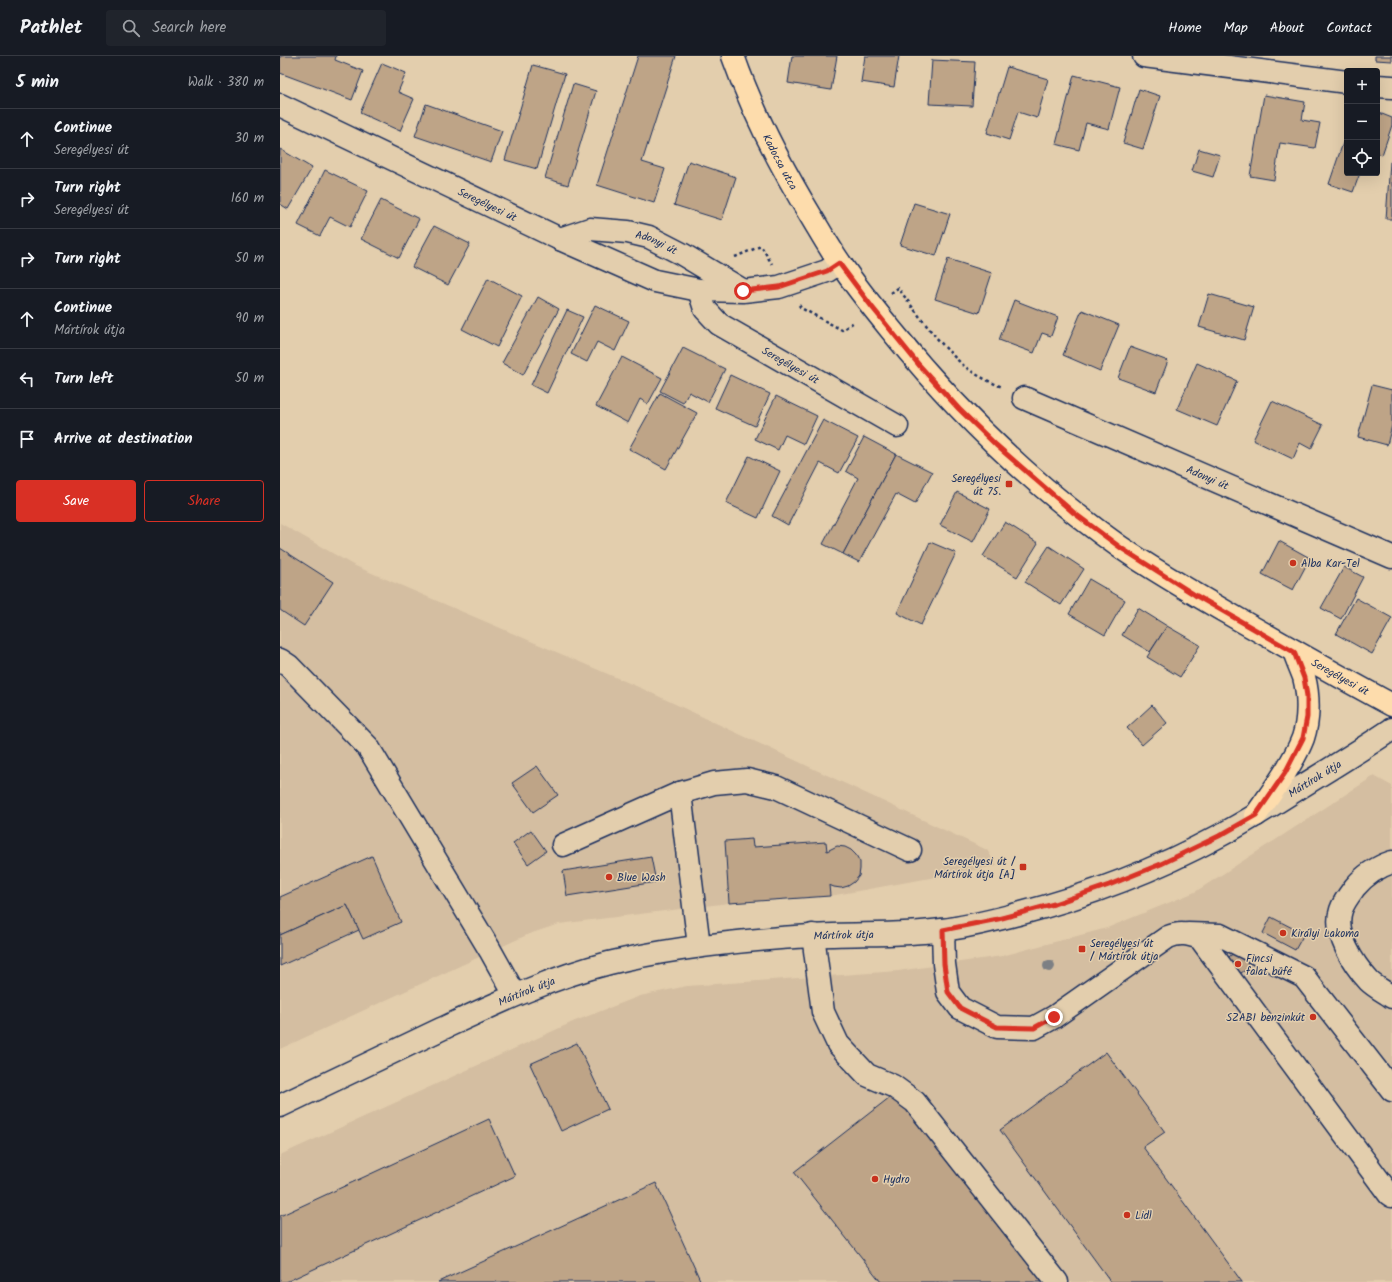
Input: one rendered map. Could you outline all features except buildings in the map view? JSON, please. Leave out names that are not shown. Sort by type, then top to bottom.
[{"type":"main road","name":"Kadocsa utca","points":[[733,56],[740,78],[757,117],[782,167],[839,263]]},
{"type":"main road","name":"Seregélyesi út","points":[[839,263],[919,365],[959,409],[1020,467],[1074,513],[1121,548],[1195,595],[1294,652],[1392,705]]},
{"type":"main road","points":[[1256,815],[1285,773],[1303,738],[1307,717],[1307,696],[1304,678],[1294,652]]},
{"type":"street","points":[[1144,56],[1344,82]]},
{"type":"street","points":[[1380,86],[1392,88]]},
{"type":"street","name":"Seregélyesi út","points":[[280,106],[560,239],[655,281],[699,290],[743,291],[779,287],[827,271],[839,263]]},
{"type":"street","name":"Adonyi út","points":[[560,239],[590,229],[628,232],[649,237],[682,254],[743,291]]},
{"type":"street","name":"Seregélyesi út","points":[[699,290],[705,309],[719,324],[897,426]]},
{"type":"street","name":"Adonyi út","points":[[1024,398],[1392,557]]},
{"type":"street","points":[[280,660],[289,666],[368,747],[490,950],[514,995]]},
{"type":"street","name":"Mártírok útja","points":[[280,1106],[514,995],[579,971],[609,963],[654,953],[700,946],[813,935],[904,934],[943,930],[998,919],[1054,904],[1109,885],[1174,858],[1219,836],[1256,815],[1392,728]]},
{"type":"street","points":[[564,844],[680,793],[714,783],[747,780],[776,787],[910,850]]},
{"type":"street","points":[[680,793],[700,946]]},
{"type":"street","points":[[1392,862],[1380,866],[1362,879],[1346,899],[1340,912],[1340,927],[1345,946],[1355,963],[1370,982],[1392,997]]},
{"type":"street","points":[[943,930],[944,964],[948,992],[960,1008],[997,1027],[1034,1028],[1054,1017],[1168,937],[1176,934],[1220,935],[1304,977],[1392,1090]]},
{"type":"street","points":[[1188,934],[1200,938],[1384,1188],[1392,1196]]},
{"type":"street","points":[[813,935],[823,1012],[838,1044],[867,1075],[893,1086],[915,1102],[1057,1282]]},
{"type":"shaded area","points":[[280,523],[353,565],[643,689],[987,850],[997,866],[830,896],[729,903],[559,924],[529,934],[280,1049]]},
{"type":"shaded area","points":[[1374,776],[1392,786],[1392,1282],[280,1282],[280,1155],[575,1021],[640,996],[687,986],[898,971],[1002,956],[1107,928],[1195,892]]},
{"type":"place","name":"Seregélyesi út 75.","points":[[1009,484]]},
{"type":"place","name":"Alba Kar-Tel","points":[[1293,563]]},
{"type":"place","name":"Seregélyesi út / Mártírok útja [A]","points":[[1023,867]]},
{"type":"place","name":"Blue Wash","points":[[609,877]]},
{"type":"place","name":"Királyi Lakoma","points":[[1283,933]]},
{"type":"place","name":"Seregélyesi út / Mártírok útja","points":[[1082,949]]},
{"type":"place","name":"Fincsi falat büfé","points":[[1238,964]]},
{"type":"place","name":"SZABI benzinkút","points":[[1313,1017]]},
{"type":"place","name":"Hydro","points":[[875,1179]]},
{"type":"place","name":"Lidl","points":[[1127,1215]]},
{"type":"route","points":[[743,291],[779,287],[827,271],[839,263],[919,365],[959,409],[1020,467],[1074,513],[1121,548],[1195,595],[1294,652],[1304,678],[1307,696],[1307,717],[1303,738],[1285,773],[1256,815],[1219,836],[1161,864],[1109,885],[1054,904],[998,919],[943,930],[944,964],[948,992],[960,1008],[997,1027],[1034,1028],[1054,1017]]}]
